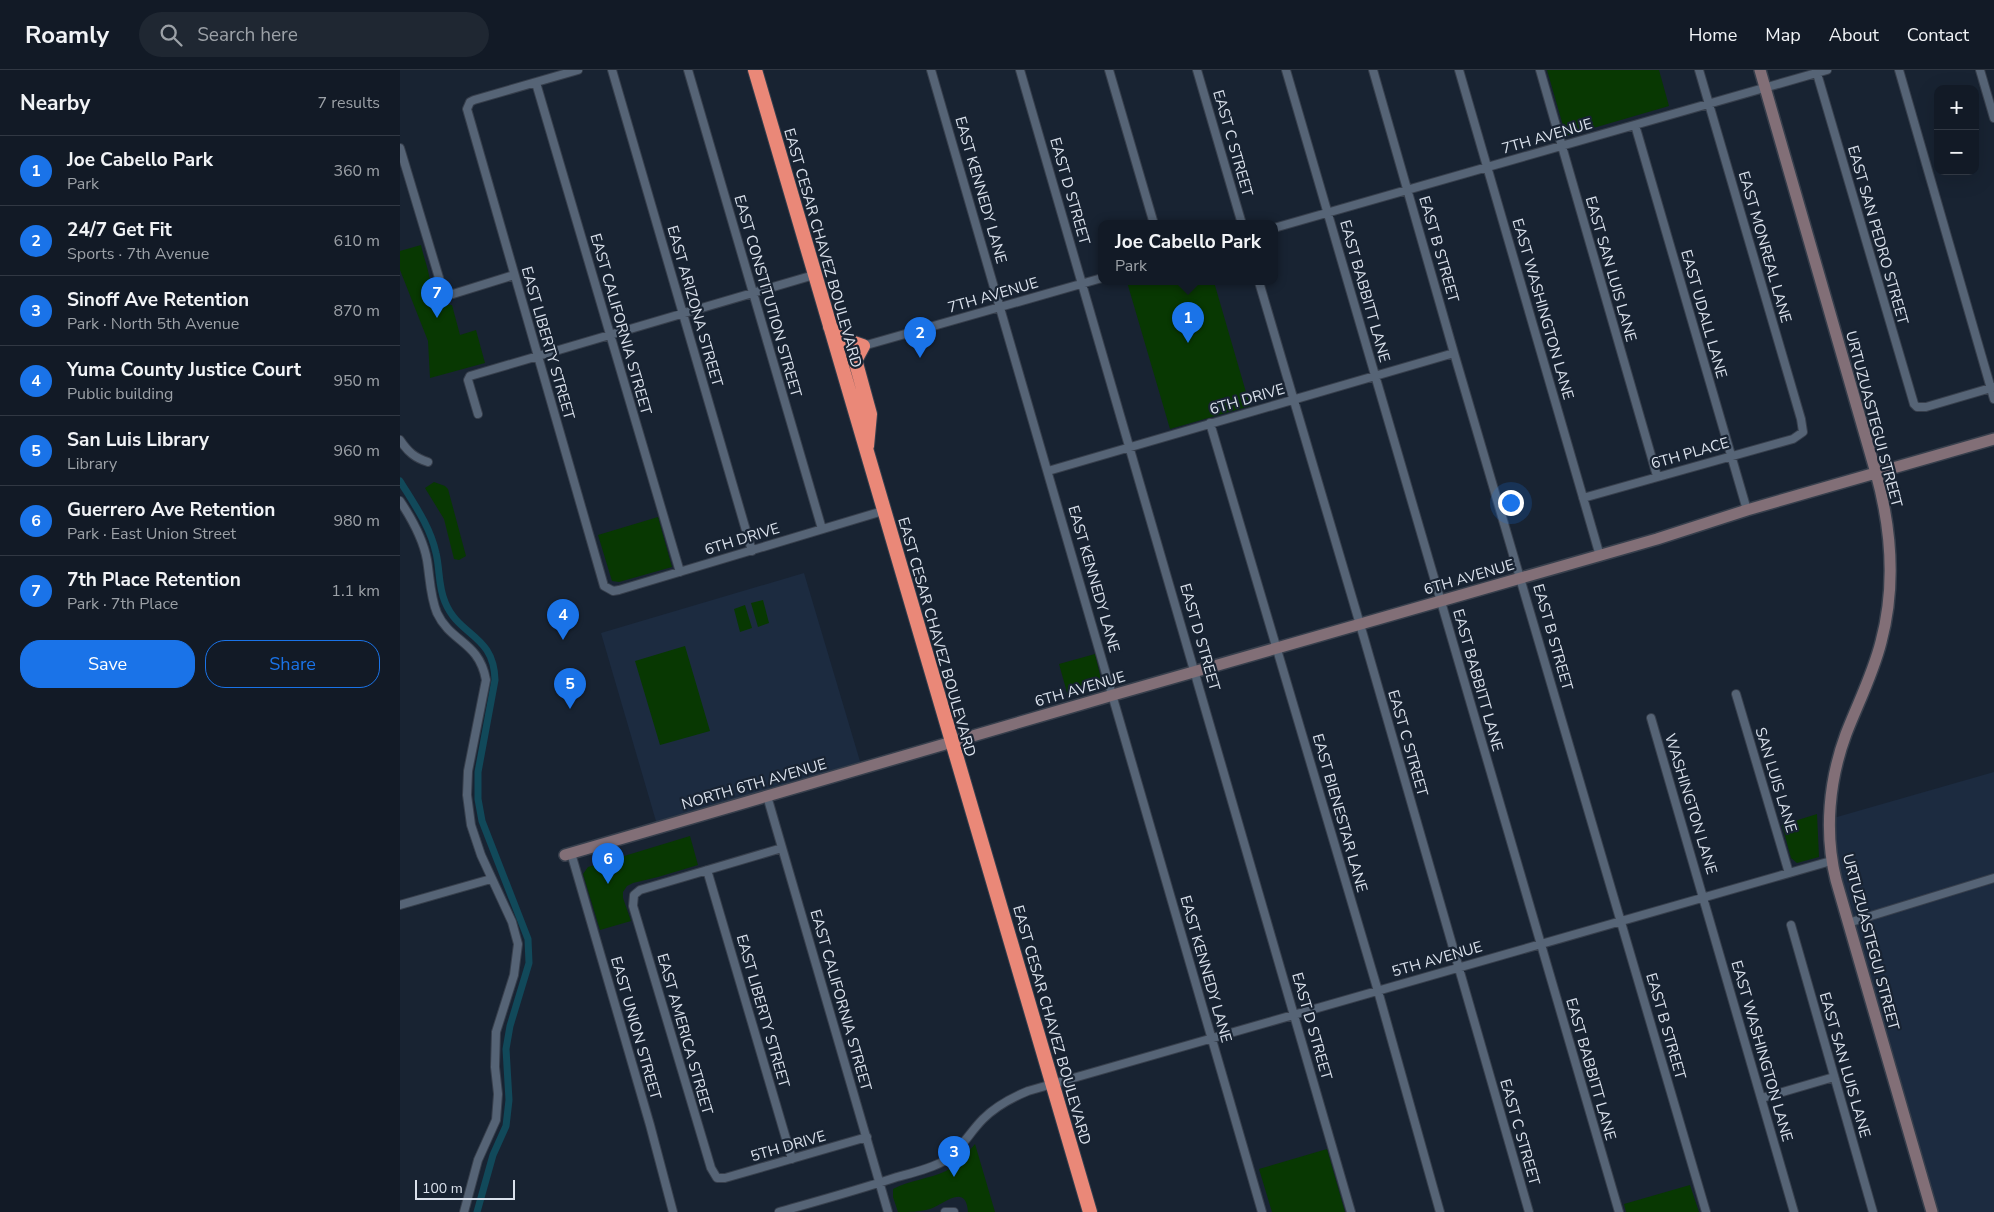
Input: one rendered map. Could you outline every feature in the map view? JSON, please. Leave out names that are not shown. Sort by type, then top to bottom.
[{"type":"highway","name":"EAST CESAR CHAVEZ BOULEVARD","points":[[755,70],[1090,1212]]},
{"type":"highway","points":[[828,324],[840,338],[863,346],[856,358],[856,363],[870,414],[867,454]]},
{"type":"street","points":[[536,83],[578,70]]},
{"type":"street","name":"EAST ARIZONA STREET","points":[[612,70],[752,550]]},
{"type":"street","name":"EAST CONSTITUTION STREET","points":[[688,70],[822,530]]},
{"type":"street","name":"EAST KENNEDY LANE","points":[[931,70],[1262,1212]]},
{"type":"street","name":"EAST D STREET","points":[[1020,70],[1352,1212]]},
{"type":"street","points":[[1109,70],[1153,220]]},
{"type":"street","name":"EAST C STREET","points":[[1197,70],[1241,220]]},
{"type":"street","name":"EAST BABBITT LANE","points":[[1286,70],[1618,1212]]},
{"type":"street","name":"EAST B STREET","points":[[1373,70],[1706,1212]]},
{"type":"street","name":"EAST WASHINGTON LANE","points":[[1459,70],[1600,556]]},
{"type":"street","name":"EAST SAN LUIS LANE","points":[[1540,70],[1657,476]]},
{"type":"street","name":"EAST MONREAL LANE","points":[[1699,70],[1801,419],[1803,432]]},
{"type":"street","name":"URTUZUASTEGUI STREET","points":[[1760,70],[1876,473],[1888,529],[1890,556],[1888,599],[1882,639],[1867,687],[1847,732],[1837,767],[1830,819],[1831,861],[1932,1212]]},
{"type":"street","name":"7TH AVENUE","points":[[1278,227],[1765,88],[1817,71],[1828,70]]},
{"type":"street","points":[[1899,70],[1994,399]]},
{"type":"street","points":[[1980,70],[1994,118]]},
{"type":"street","name":"EAST SAN PEDRO STREET","points":[[1817,71],[1912,400],[1917,407],[1926,407],[1992,387]]},
{"type":"street","name":"EAST LIBERTY STREET","points":[[536,83],[470,102],[467,109],[602,581],[608,590]]},
{"type":"street","name":"EAST CALIFORNIA STREET","points":[[536,83],[680,572]]},
{"type":"street","name":"EAST UDALL LANE","points":[[1635,125],[1747,510]]},
{"type":"street","points":[[400,148],[438,282],[445,293],[454,294],[514,275]]},
{"type":"street","points":[[478,414],[468,377],[814,275]]},
{"type":"street","name":"7TH AVENUE","points":[[863,346],[1098,279]]},
{"type":"street","name":"EAST C STREET","points":[[1260,285],[1292,400],[1360,624],[1529,1212]]},
{"type":"street","name":"6TH DRIVE","points":[[1048,471],[1454,353]]},
{"type":"street","name":"EAST BIENESTAR LANE","points":[[1210,423],[1378,991],[1440,1212]]},
{"type":"street","name":"6TH PLACE","points":[[1583,498],[1793,438],[1803,432]]},
{"type":"street","name":"6TH AVENUE","points":[[952,742],[1600,556],[1747,510],[1994,439]]},
{"type":"street","points":[[400,440],[407,450],[418,459],[428,462]]},
{"type":"street","points":[[400,500],[413,520],[422,540],[431,592],[438,613],[445,625],[476,653],[482,662],[486,680],[468,772],[466,795],[471,825],[481,855],[512,922],[518,944],[514,975],[496,1032],[495,1067],[498,1094],[496,1120],[478,1160],[464,1212]]},
{"type":"street","name":"6TH DRIVE","points":[[608,590],[619,590],[883,511]]},
{"type":"street","name":"SAN LUIS LANE","points":[[1736,694],[1789,873]]},
{"type":"street","name":"WASHINGTON LANE","points":[[1651,718],[1704,897]]},
{"type":"street","name":"NORTH 6TH AVENUE","points":[[568,854],[952,742]]},
{"type":"street","name":"EAST CALIFORNIA STREET","points":[[767,796],[888,1212]]},
{"type":"street","points":[[707,870],[782,848]]},
{"type":"street","name":"EAST UNION STREET","points":[[568,854],[650,1126],[673,1212]]},
{"type":"street","name":"5TH AVENUE","points":[[779,1212],[880,1183],[942,1162],[953,1155],[982,1120],[1005,1102],[1028,1091],[1831,861]]},
{"type":"street","name":"EAST LIBERTY STREET","points":[[707,870],[792,1159]]},
{"type":"street","name":"EAST AMERICA STREET","points":[[707,870],[640,890],[634,895],[634,906],[711,1168],[717,1178]]},
{"type":"street","points":[[400,905],[491,878]]},
{"type":"street","points":[[1848,923],[1994,878]]},
{"type":"street","name":"EAST WASHINGTON LANE","points":[[1704,897],[1794,1212]]},
{"type":"street","name":"EAST SAN LUIS LANE","points":[[1791,925],[1873,1212]]},
{"type":"street","points":[[1762,1098],[1834,1077]]},
{"type":"street","name":"5TH DRIVE","points":[[717,1178],[725,1178],[867,1137]]},
{"type":"street","points":[[945,1212],[954,1212]]},
{"type":"shaded area","points":[[804,573],[862,768],[658,828],[601,633]]},
{"type":"shaded area","points":[[1994,772],[1994,1212],[1932,1212],[1836,880],[1830,819]]},
{"type":"green space","points":[[1547,70],[1659,70],[1669,106],[1566,136]]},
{"type":"green space","points":[[421,245],[433,296],[439,302],[452,305],[460,335],[476,330],[485,363],[430,378],[428,341],[400,270],[400,251]]},
{"type":"green space","points":[[1128,285],[1215,285],[1250,406],[1170,429]]},
{"type":"green space","points":[[434,482],[448,489],[466,556],[459,560],[454,559],[444,519],[425,488]]},
{"type":"green space","points":[[658,517],[672,567],[619,582],[612,581],[598,535]]},
{"type":"green space","points":[[763,600],[769,623],[758,627],[751,603]]},
{"type":"green space","points":[[745,605],[752,628],[740,632],[734,609]]},
{"type":"green space","points":[[685,646],[710,731],[660,745],[635,661]]},
{"type":"green space","points":[[1095,654],[1101,679],[1099,686],[1068,696],[1059,664]]},
{"type":"green space","points":[[1817,814],[1819,857],[1797,863],[1791,858],[1782,825]]},
{"type":"green space","points":[[690,836],[698,865],[627,886],[623,892],[623,898],[631,921],[600,930],[583,874],[588,867]]},
{"type":"green space","points":[[975,1144],[995,1212],[968,1212],[963,1198],[959,1197],[930,1209],[898,1212],[893,1197],[893,1189],[946,1171],[962,1159]]},
{"type":"green space","points":[[1327,1149],[1345,1212],[1272,1212],[1259,1169]]},
{"type":"green space","points":[[1690,1185],[1699,1212],[1626,1212],[1624,1204]]},
{"type":"waterway","points":[[400,481],[430,534],[436,553],[441,590],[451,614],[482,644],[489,653],[493,665],[495,680],[478,772],[478,799],[482,821],[528,939],[529,963],[510,1026],[506,1049],[509,1100],[506,1126],[493,1155],[477,1212]]},
{"type":"place","name":"7th Place Retention","points":[[437,318]]},
{"type":"place","name":"Joe Cabello Park","points":[[1188,343]]},
{"type":"place","name":"24/7 Get Fit","points":[[920,358]]},
{"type":"place","name":"Yuma County Justice Court","points":[[563,640]]},
{"type":"place","name":"San Luis Library","points":[[570,709]]},
{"type":"place","name":"Guerrero Ave Retention","points":[[608,884]]},
{"type":"place","name":"Sinoff Ave Retention","points":[[954,1177]]}]
